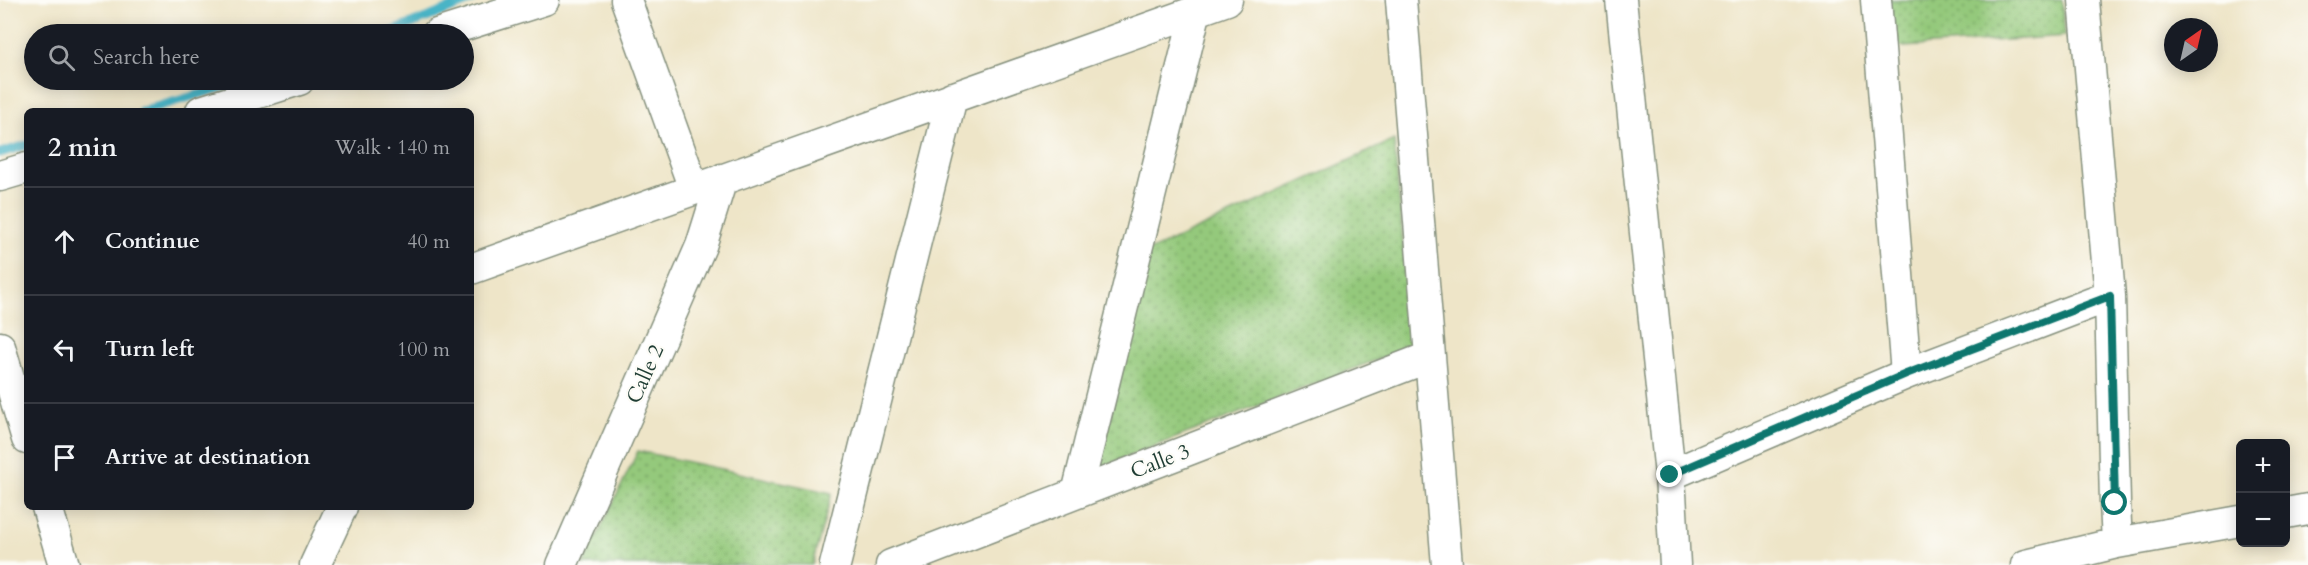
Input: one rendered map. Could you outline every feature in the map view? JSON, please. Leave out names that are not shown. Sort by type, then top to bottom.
[{"type":"street","points":[[468,24],[544,0]]},
{"type":"street","points":[[626,0],[694,189]]},
{"type":"street","points":[[474,268],[1227,0]]},
{"type":"street","points":[[1401,0],[1446,565]]},
{"type":"street","points":[[1621,0],[1670,475],[1675,565]]},
{"type":"street","points":[[1876,0],[1906,374]]},
{"type":"street","points":[[2084,0],[2110,296],[2117,543]]},
{"type":"street","points":[[1077,493],[1196,10]]},
{"type":"street","points":[[210,108],[267,90]]},
{"type":"street","points":[[835,565],[952,97]]},
{"type":"street","points":[[0,176],[24,169]]},
{"type":"street","name":"Calle 2","points":[[561,565],[702,246],[722,179]]},
{"type":"street","points":[[1670,475],[1906,374],[2110,296]]},
{"type":"street","points":[[0,347],[19,433]]},
{"type":"street","name":"Calle 3","points":[[891,565],[1429,357]]},
{"type":"street","points":[[2290,512],[2308,509]]},
{"type":"street","points":[[48,510],[64,565]]},
{"type":"street","points":[[315,565],[341,510]]},
{"type":"street","points":[[2025,565],[2117,543],[2236,522]]},
{"type":"green space","points":[[1885,0],[2062,0],[2065,36],[1889,48]]},
{"type":"green space","points":[[1394,140],[1412,346],[1098,468],[1149,251]]},
{"type":"green space","points":[[638,451],[832,493],[812,565],[583,565]]},
{"type":"waterway","points":[[411,24],[472,0]]},
{"type":"waterway","points":[[152,108],[214,90]]},
{"type":"waterway","points":[[0,153],[24,146]]},
{"type":"route","points":[[1670,475],[1906,374],[2110,296],[2115,503]]}]
